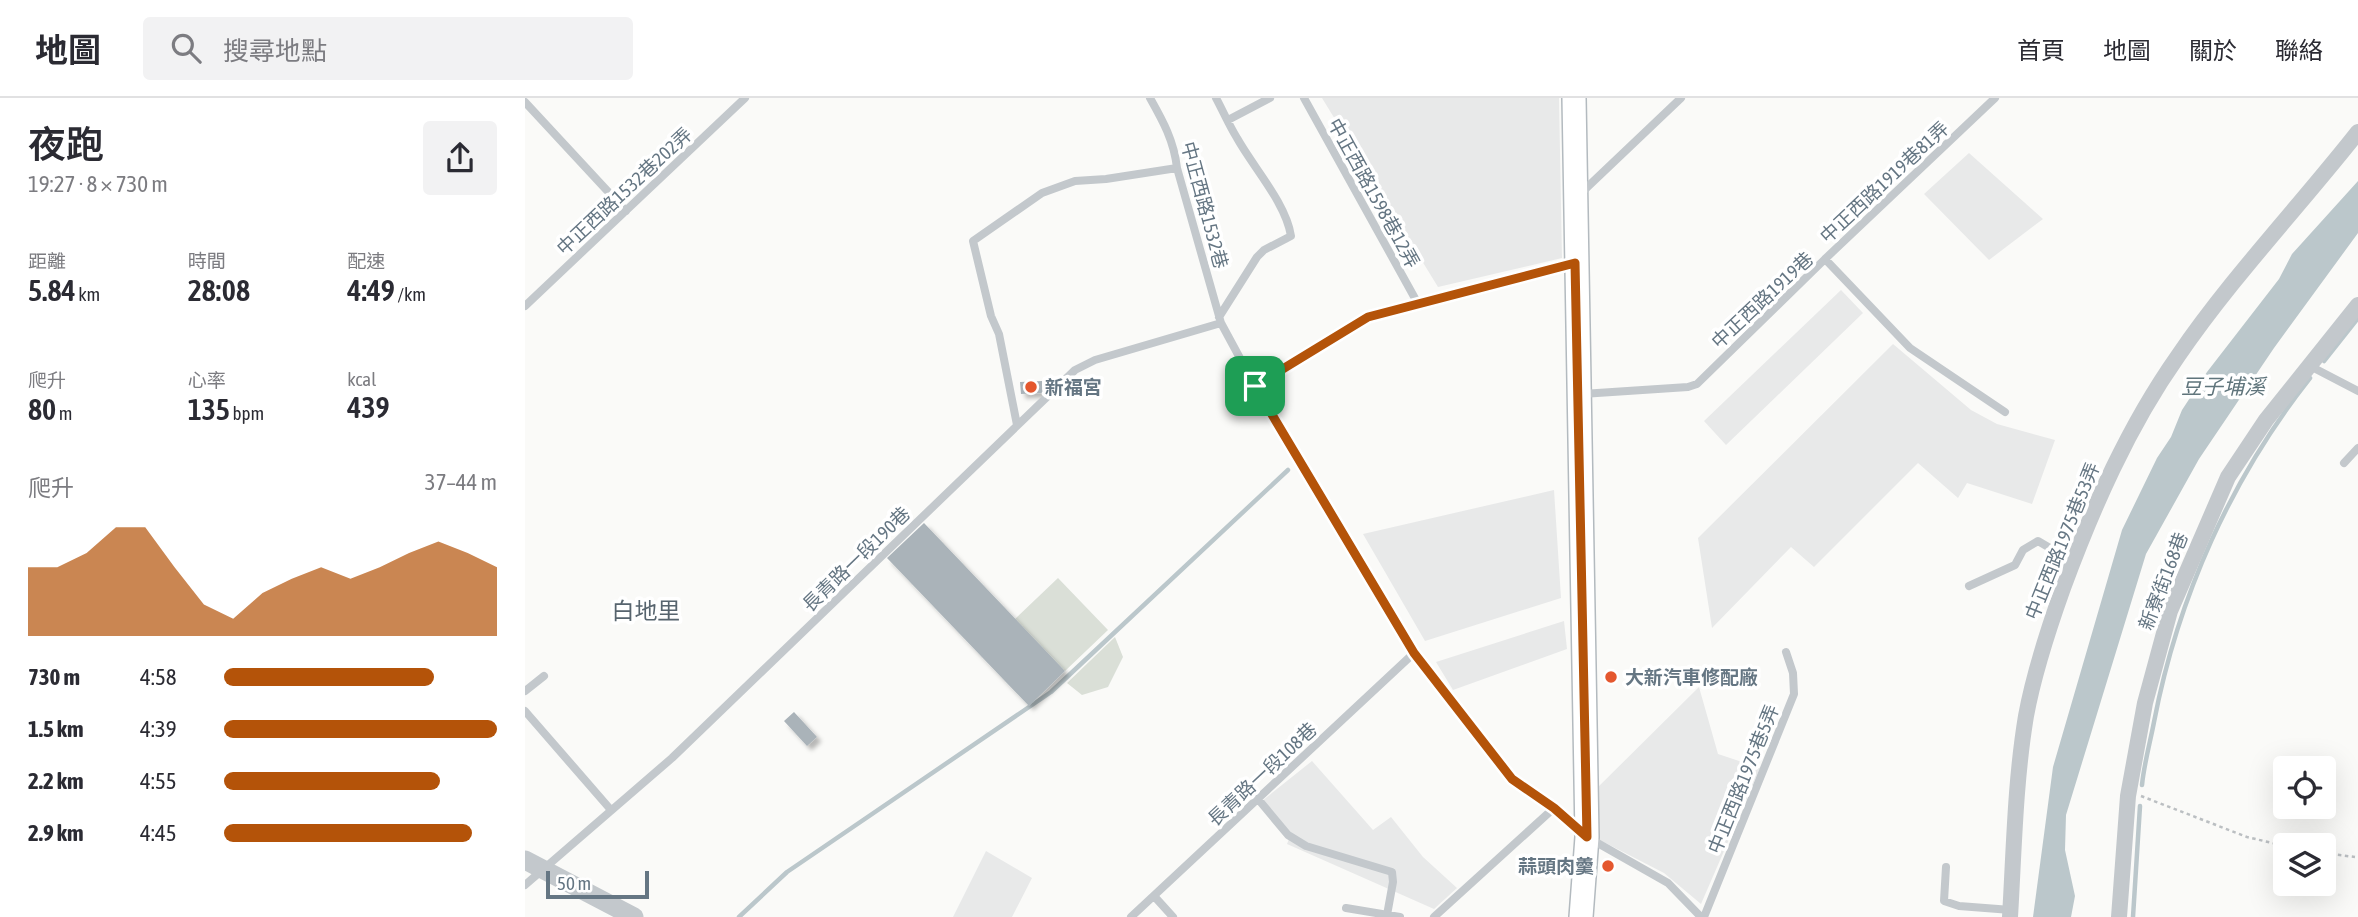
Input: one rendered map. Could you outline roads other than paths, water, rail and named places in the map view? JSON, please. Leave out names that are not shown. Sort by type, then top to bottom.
[{"type":"main road","points":[[1574,98],[1587,837],[1581,917]]},
{"type":"street","name":"中正西路1975巷53弄","points":[[2010,914],[2018,787],[2027,715],[2045,639],[2104,486],[2143,412],[2178,356],[2217,303],[2358,132]]},
{"type":"street","name":"新寮街168巷","points":[[2119,917],[2129,790],[2145,703],[2170,611],[2228,477],[2266,420],[2358,305]]},
{"type":"street","points":[[533,864],[608,908],[634,917]]},
{"type":"lane","name":"中正西路1532巷202弄","points":[[525,306],[745,98]]},
{"type":"lane","name":"中正西路1532巷","points":[[1150,98],[1175,148],[1177,168],[1220,320],[1255,386],[1414,653],[1512,779],[1554,808],[1587,837],[1668,883],[1702,917]]},
{"type":"lane","points":[[1216,98],[1236,137],[1265,180],[1290,227],[1291,236],[1264,250],[1257,257],[1220,320]]},
{"type":"lane","points":[[1228,120],[1270,98]]},
{"type":"lane","name":"中正西路1598巷12弄","points":[[1304,98],[1417,302]]},
{"type":"lane","points":[[1576,198],[1681,98]]},
{"type":"lane","name":"中正西路1919巷81弄","points":[[1825,259],[1996,98]]},
{"type":"lane","points":[[525,102],[626,211]]},
{"type":"lane","points":[[1017,425],[999,334],[991,316],[972,241],[1042,193],[1075,181],[1177,168]]},
{"type":"lane","name":"中正西路1919巷","points":[[1578,394],[1688,387],[1697,384],[1825,259],[1910,348],[2005,412]]},
{"type":"lane","points":[[1255,386],[1368,317],[1417,302],[1575,263]]},
{"type":"lane","name":"長青路一段190巷","points":[[525,885],[533,864],[611,810],[672,758],[1075,370],[1095,360],[1220,320]]},
{"type":"lane","points":[[2310,366],[2358,391]]},
{"type":"lane","points":[[2344,463],[2358,449]]},
{"type":"lane","points":[[1969,586],[2015,565],[2023,550],[2038,541],[2056,551],[2072,565]]},
{"type":"lane","name":"中正西路1975巷5弄","points":[[1702,917],[1794,694],[1793,673],[1786,652]]},
{"type":"lane","name":"長青路一段108巷","points":[[1132,917],[1414,653]]},
{"type":"lane","points":[[525,691],[544,676]]},
{"type":"lane","points":[[525,710],[611,810]]},
{"type":"lane","points":[[1258,799],[1288,835],[1306,846],[1392,872],[1393,882],[1387,915]]},
{"type":"lane","points":[[1434,917],[1554,808]]},
{"type":"lane","points":[[1946,867],[1944,901],[2010,914]]},
{"type":"lane","points":[[1154,896],[1173,917]]},
{"type":"lane","points":[[1346,908],[1400,917]]},
{"type":"water","name":"豆子埔溪","points":[[2358,181],[2358,233],[2274,348],[2199,459],[2146,554],[2066,815],[2065,850],[2075,896],[2071,917],[2033,917],[2053,767],[2122,530],[2157,458],[2171,437],[2182,410],[2207,372],[2279,279],[2292,254]]},
{"type":"waterway","points":[[2324,361],[2358,318]]},
{"type":"waterway","points":[[2142,785],[2164,675],[2177,630],[2211,541],[2256,456],[2310,378]]},
{"type":"waterway","points":[[739,917],[787,872],[1051,692],[1288,470]]},
{"type":"waterway","points":[[2133,917],[2140,806]]},
{"type":"place","name":"新福宮","points":[[1031,387]]},
{"type":"place","name":"大新汽車修配廠","points":[[1611,677]]},
{"type":"place","name":"蒜頭肉羹","points":[[1608,866]]},
{"type":"district","name":"白地里","points":[[646,611]]}]
